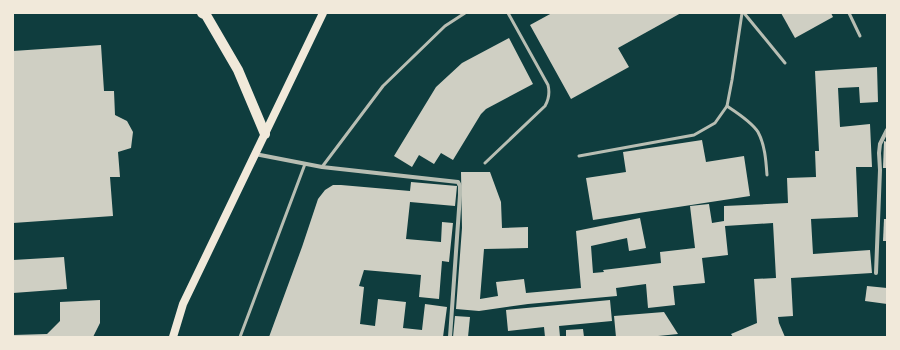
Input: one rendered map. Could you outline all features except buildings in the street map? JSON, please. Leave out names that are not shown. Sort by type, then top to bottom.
[{"type":"main road","points":[[202,13],[206,15],[238,70],[265,134]]},
{"type":"main road","points":[[173,337],[183,304],[323,13]]},
{"type":"street","points":[[876,273],[880,170],[879,153],[880,144],[887,130]]},
{"type":"street","points":[[255,154],[322,167],[458,182],[460,186],[460,195],[450,337]]},
{"type":"lane","points":[[322,167],[383,86],[445,26],[466,13]]},
{"type":"lane","points":[[485,163],[545,106],[549,99],[550,91],[548,85],[508,13]]},
{"type":"lane","points":[[743,13],[785,62]]},
{"type":"lane","points":[[579,156],[694,135],[715,123],[726,106],[732,80],[743,13]]},
{"type":"lane","points":[[848,13],[860,36]]},
{"type":"lane","points":[[726,106],[743,116],[758,131],[764,148],[768,175]]},
{"type":"lane","points":[[240,337],[305,164]]}]
